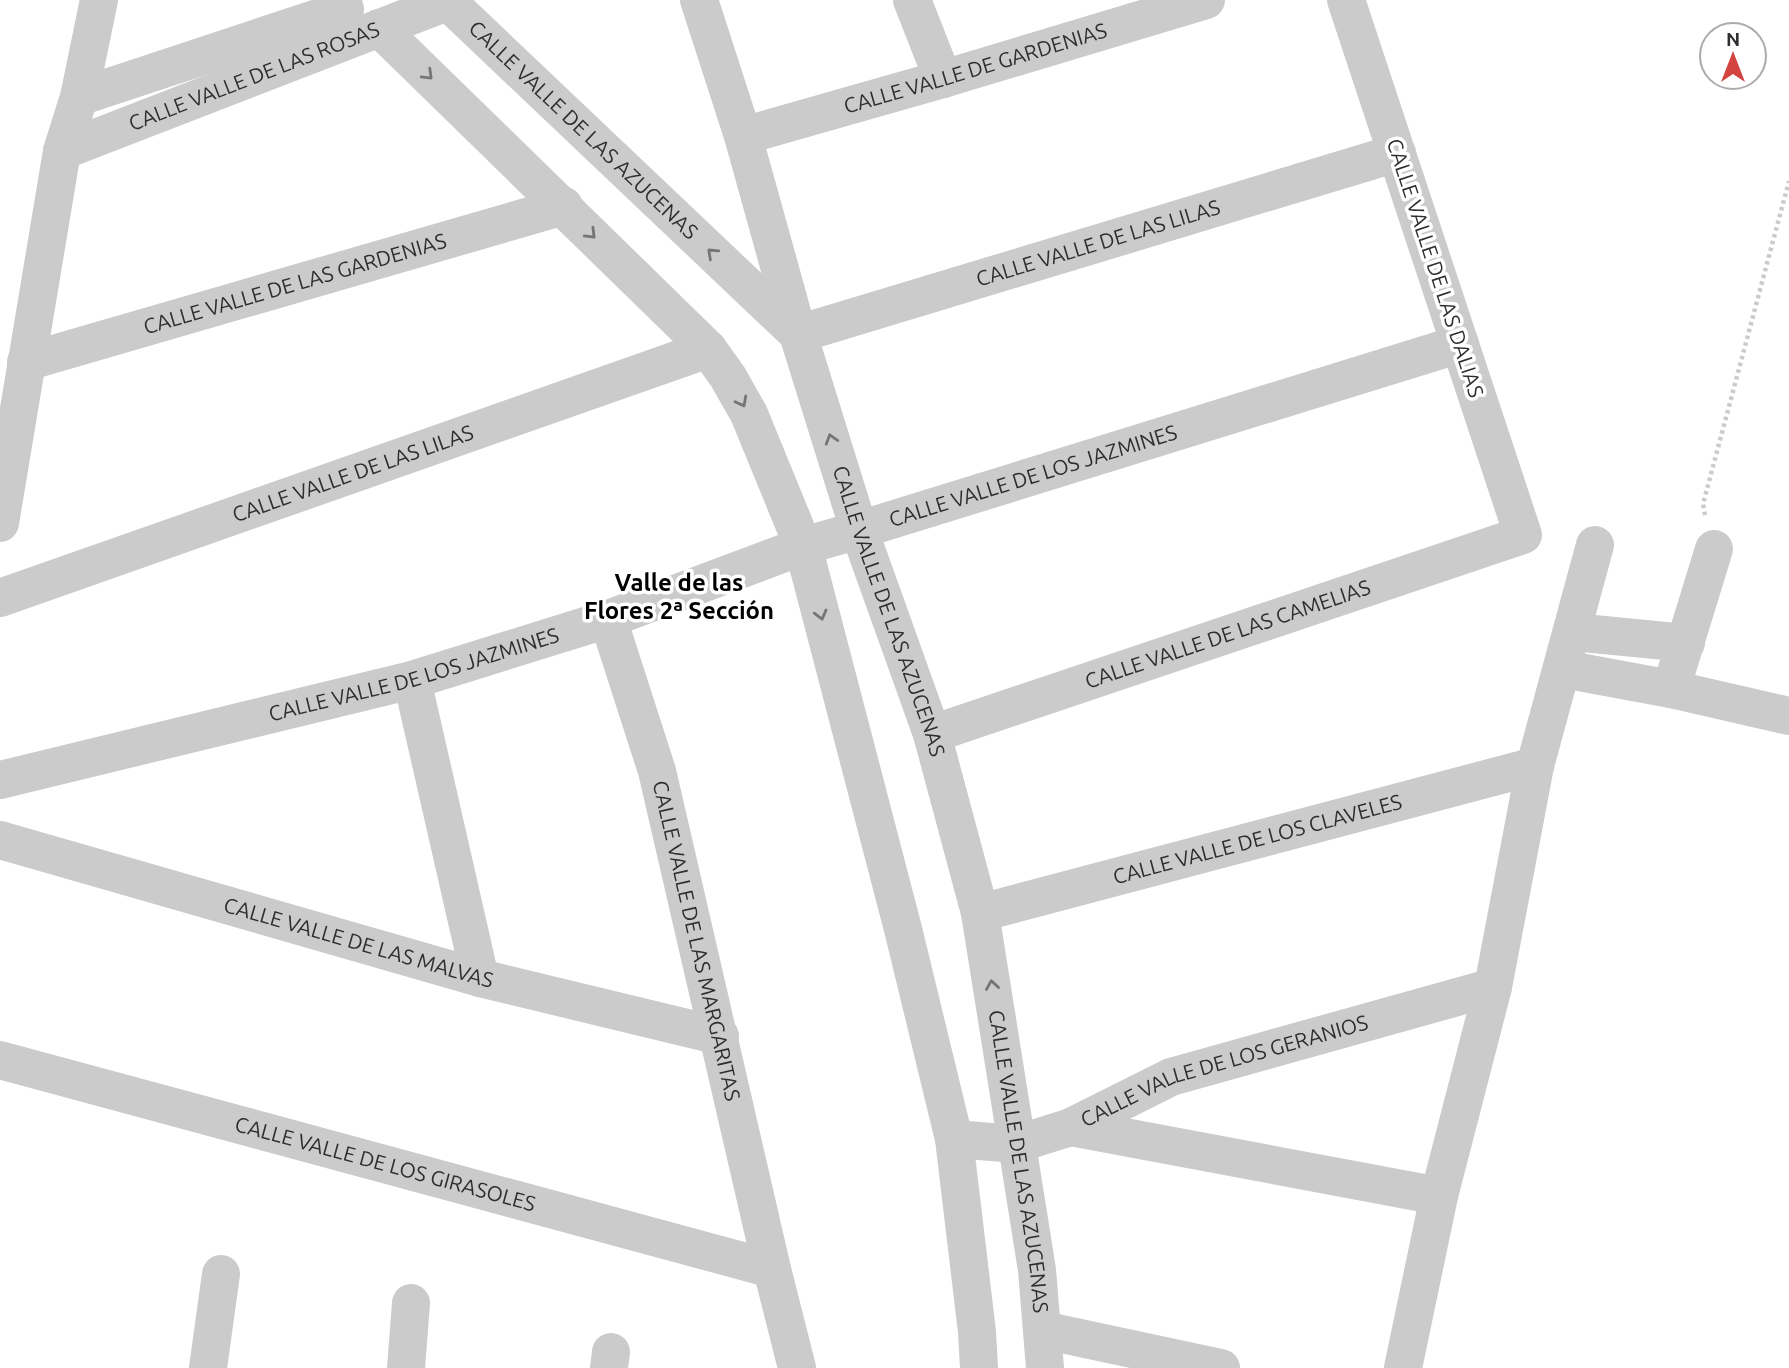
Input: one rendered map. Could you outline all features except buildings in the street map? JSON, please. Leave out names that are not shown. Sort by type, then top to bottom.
[{"type":"street","points":[[0,523],[62,151],[79,97],[99,0]]},
{"type":"street","points":[[79,97],[345,9],[342,0]]},
{"type":"street","points":[[699,0],[743,136],[798,334]]},
{"type":"street","points":[[912,0],[943,79]]},
{"type":"street","name":"CALLE VALLE DE GARDENIAS","points":[[743,136],[1206,0]]},
{"type":"street","name":"CALLE VALLE DE LAS DALIAS","points":[[1346,0],[1523,535]]},
{"type":"street","name":"CALLE VALLE DE LAS ROSAS","points":[[62,151],[447,1]]},
{"type":"street","name":"CALLE VALLE DE LAS AZUCENAS","points":[[447,1],[798,334],[859,530],[932,734],[980,914],[1037,1270],[1045,1368]]},
{"type":"street","points":[[379,28],[708,349],[749,414],[803,546],[903,929],[954,1139],[979,1368]]},
{"type":"street","name":"CALLE VALLE DE LAS LILAS","points":[[798,334],[1396,153]]},
{"type":"street","name":"CALLE VALLE DE LAS GARDENIAS","points":[[26,362],[564,206]]},
{"type":"street","name":"CALLE VALLE DE LOS JAZMINES","points":[[0,780],[412,680],[608,619],[803,546],[1460,344]]},
{"type":"street","name":"CALLE VALLE DE LAS LILAS","points":[[0,598],[708,349]]},
{"type":"street","name":"CALLE VALLE DE LAS CAMELIAS","points":[[932,734],[1523,535]]},
{"type":"street","points":[[1403,1368],[1439,1196],[1493,987],[1535,766],[1595,545]]},
{"type":"street","points":[[1671,688],[1714,549]]},
{"type":"street","name":"CALLE VALLE DE LAS MARGARITAS","points":[[608,619],[657,771],[797,1368]]},
{"type":"street","points":[[1573,632],[1686,643]]},
{"type":"street","points":[[1563,669],[1671,688],[1789,716]]},
{"type":"street","points":[[412,680],[480,978]]},
{"type":"street","name":"CALLE VALLE DE LOS CLAVELES","points":[[980,914],[1535,766]]},
{"type":"street","name":"CALLE VALLE DE LAS MALVAS","points":[[0,840],[480,978],[720,1036]]},
{"type":"street","name":"CALLE VALLE DE LOS GERANIOS","points":[[954,1139],[1017,1144],[1071,1127],[1171,1077],[1493,987]]},
{"type":"street","name":"CALLE VALLE DE LOS GIRASOLES","points":[[0,1060],[772,1269]]},
{"type":"street","points":[[1071,1127],[1439,1196]]},
{"type":"street","points":[[208,1368],[221,1274]]},
{"type":"street","points":[[406,1368],[411,1303]]},
{"type":"street","points":[[1043,1330],[1221,1368]]},
{"type":"path","points":[[1714,549],[1703,504],[1789,181]]},
{"type":"district","name":"Valle de las Flores 2ª Sección","points":[[679,597]]}]
